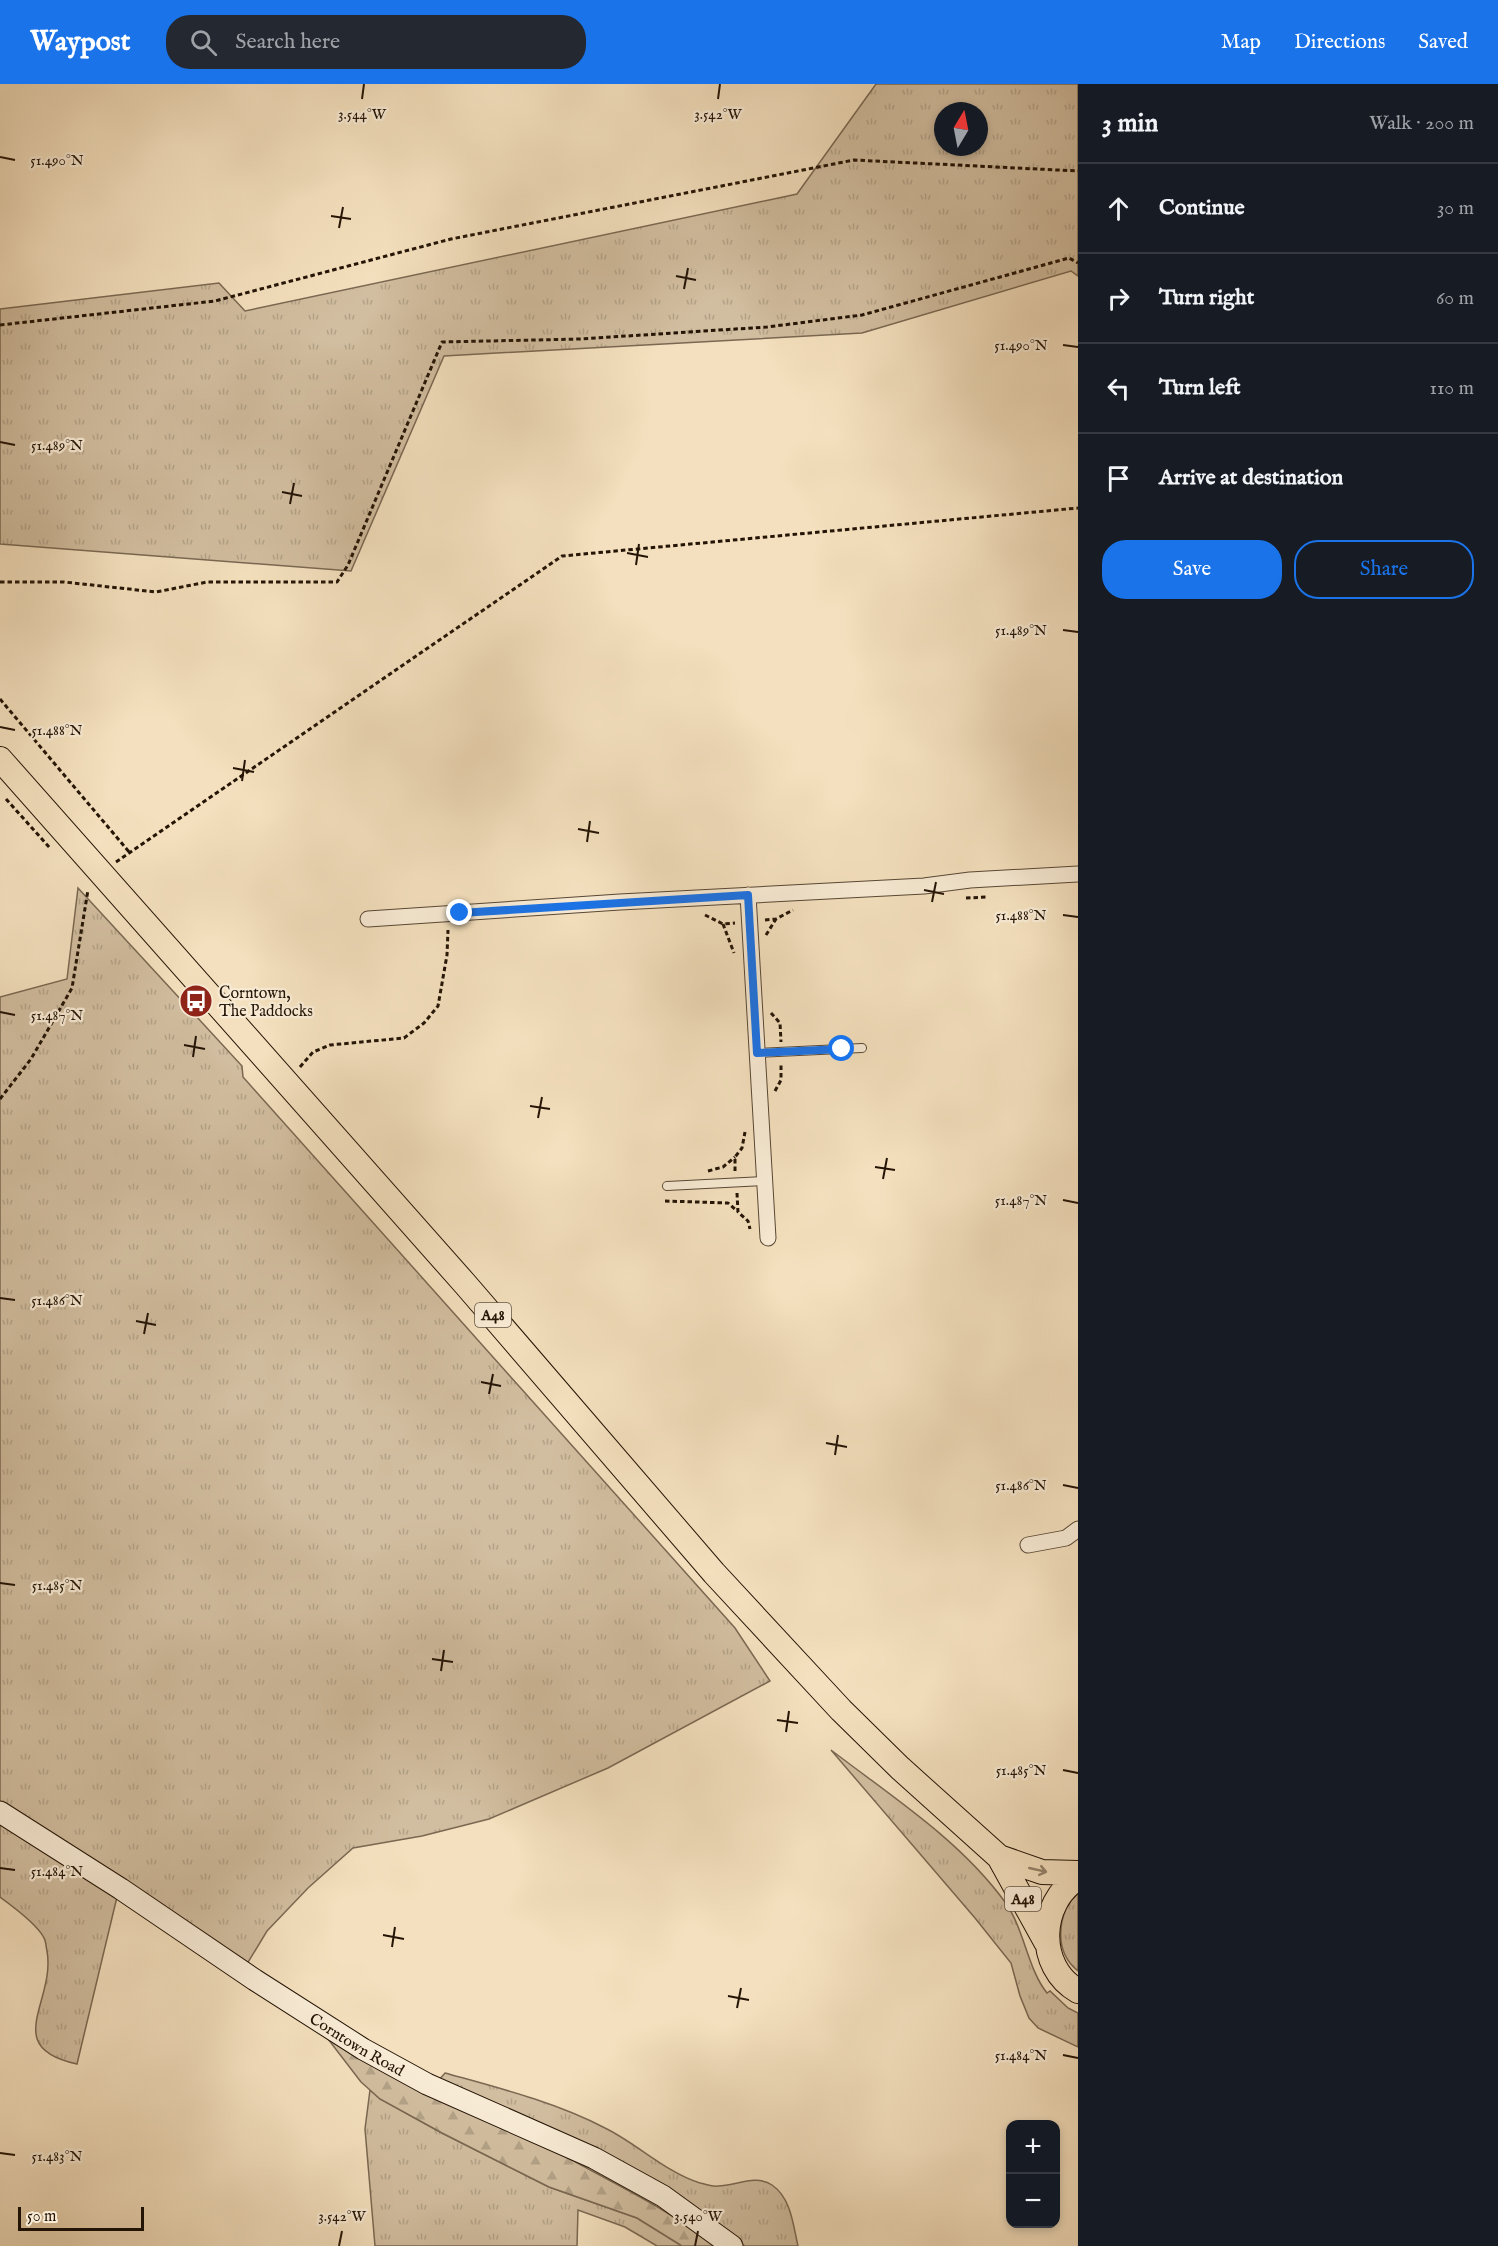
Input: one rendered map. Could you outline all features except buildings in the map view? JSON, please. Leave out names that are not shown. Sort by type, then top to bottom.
[{"type":"main road","name":"A48","points":[[0,759],[466,1285],[700,1557],[788,1654],[900,1768],[999,1857],[1046,1942],[1051,1960],[1061,1977],[1078,1991]]},
{"type":"main road","name":"Corntown Road","points":[[0,1812],[363,2049],[427,2084],[594,2158],[663,2196],[732,2246]]},
{"type":"main road","name":"A48","points":[[999,1857],[1042,1872],[1078,1873]]},
{"type":"main road","name":"A48","points":[[1046,1942],[1048,1920],[1055,1900],[1069,1884],[1078,1878]]},
{"type":"street","points":[[368,919],[924,886],[970,880],[1078,874]]},
{"type":"street","points":[[748,895],[768,1238]]},
{"type":"street","points":[[1028,1545],[1066,1538],[1078,1529]]},
{"type":"lane","points":[[757,1053],[862,1048]]},
{"type":"lane","points":[[667,1186],[764,1181]]},
{"type":"path","points":[[0,325],[215,301],[451,239],[854,160],[1078,171]]},
{"type":"path","points":[[0,582],[64,582],[156,592],[207,582],[338,582],[348,565],[442,342],[591,339],[766,327],[862,315],[1069,258],[1078,263]]},
{"type":"path","points":[[0,1099],[30,1059],[72,988],[88,890],[103,875],[130,853],[562,556],[1078,508]]},
{"type":"path","points":[[0,699],[130,853]]},
{"type":"path","points":[[723,924],[736,956]]},
{"type":"path","points":[[294,1074],[314,1052],[330,1045],[404,1038],[424,1023],[438,1005],[447,955],[448,928]]},
{"type":"path","points":[[706,1171],[723,1167],[735,1157],[742,1148],[745,1128]]},
{"type":"path","points":[[735,1157],[738,1212]]},
{"type":"path","points":[[665,1201],[728,1203],[748,1221],[751,1231]]},
{"type":"green space","points":[[876,84],[1078,84],[1078,276],[1071,271],[862,333],[444,356],[351,571],[0,544],[0,309],[219,283],[245,311],[797,194]]},
{"type":"green space","points":[[78,888],[242,1066],[243,1077],[735,1628],[770,1681],[608,1768],[489,1819],[422,1836],[353,1848],[308,1888],[267,1931],[247,1964],[0,1803],[0,997],[67,979]]},
{"type":"green space","points":[[831,1750],[924,1820],[987,1880],[1011,1912],[1035,1973],[1047,1993],[1050,1991],[1068,2008],[1078,2013],[1078,2047],[1038,2028],[1029,2018],[1011,1963]]},
{"type":"green space","points":[[0,1824],[117,1897],[77,2064],[54,2056],[41,2046],[36,2034],[36,2020],[48,1970],[46,1944],[36,1927],[0,1897]]},
{"type":"green space","points":[[1078,1891],[1078,1971],[1064,1953],[1061,1931],[1066,1910]]},
{"type":"green space","points":[[328,2039],[561,2154],[656,2206],[714,2246],[682,2246],[637,2218],[549,2187],[442,2133],[380,2099],[361,2082]]},
{"type":"green space","points":[[445,2073],[527,2096],[586,2119],[617,2134],[676,2172],[700,2183],[725,2186],[752,2180],[766,2182],[778,2190],[787,2204],[798,2246],[745,2246],[668,2191],[438,2081]]},
{"type":"green space","points":[[370,2090],[380,2099],[442,2133],[549,2187],[637,2218],[682,2246],[657,2246],[625,2227],[578,2210],[577,2246],[375,2246],[365,2129]]},
{"type":"place","name":"Corntown, The Paddocks","points":[[196,1001]]},
{"type":"route","points":[[460,913],[748,895],[757,1053],[842,1049]]}]
